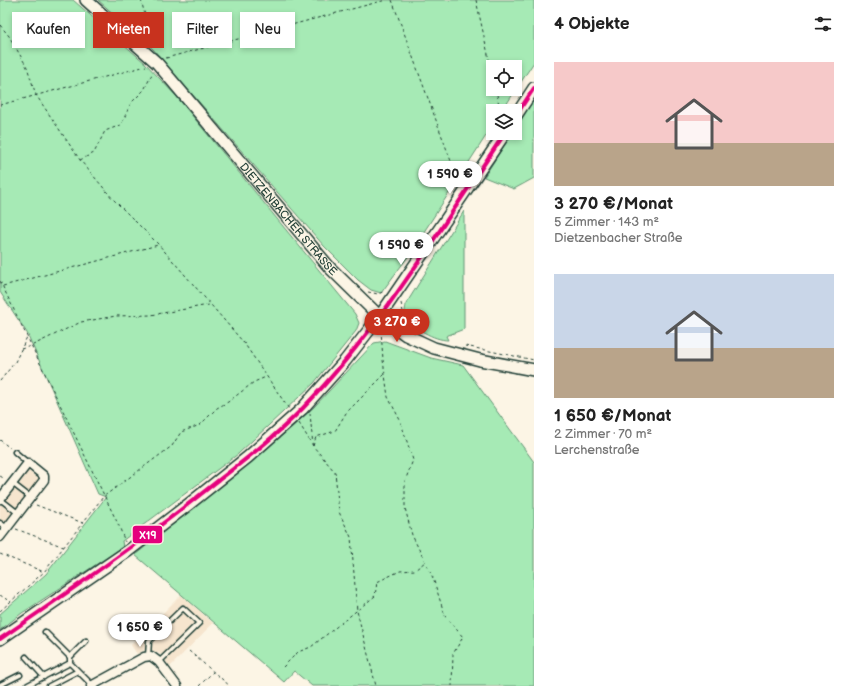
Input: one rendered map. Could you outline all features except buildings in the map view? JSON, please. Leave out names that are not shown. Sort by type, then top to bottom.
[{"type":"main road","name":"DIETZENBACHER STRASSE","points":[[86,0],[157,63],[330,268],[351,290],[380,316],[415,340],[434,348],[466,357],[534,370]]},
{"type":"main road","points":[[522,106],[534,88]]},
{"type":"main road","points":[[0,639],[128,551],[248,457],[298,412],[345,361],[380,316],[500,140]]},
{"type":"street","points":[[0,499],[28,463],[44,475],[45,478],[19,513],[5,526],[0,537]]},
{"type":"street","points":[[92,686],[148,656],[154,657],[159,662],[177,686]]},
{"type":"lane","points":[[15,452],[28,463]]},
{"type":"lane","points":[[12,483],[29,500]]},
{"type":"lane","points":[[0,499],[19,513]]},
{"type":"lane","points":[[148,656],[149,641],[183,608],[199,623],[159,662]]},
{"type":"lane","points":[[45,632],[70,657]]},
{"type":"lane","points":[[86,641],[70,657],[70,663],[92,686]]},
{"type":"lane","points":[[26,657],[44,677]]},
{"type":"lane","points":[[26,686],[70,663]]},
{"type":"lane","points":[[49,686],[78,671]]},
{"type":"lane","points":[[0,685],[20,675]]},
{"type":"path","points":[[141,0],[144,12]]},
{"type":"path","points":[[0,105],[157,63],[167,58],[386,0]]},
{"type":"path","points":[[392,0],[464,195]]},
{"type":"path","points":[[476,0],[489,60]]},
{"type":"path","points":[[0,25],[9,36],[27,67],[36,95],[80,160],[113,199],[159,245],[244,343],[266,377],[298,412],[313,446],[335,472],[339,512],[351,536],[357,611],[376,686]]},
{"type":"path","points":[[80,160],[94,153],[105,131],[121,125],[131,103],[144,90],[157,63]]},
{"type":"path","points":[[2,286],[159,245]]},
{"type":"path","points":[[0,281],[103,497],[119,526],[128,551]]},
{"type":"path","points":[[366,292],[378,294],[385,291],[402,303],[404,316],[422,332]]},
{"type":"path","points":[[21,349],[31,346],[81,322],[116,316],[151,315],[210,304]]},
{"type":"path","points":[[380,316],[388,397],[400,420],[413,460],[405,481],[405,508],[412,535],[425,562],[445,616],[463,637],[453,654],[452,686]]},
{"type":"path","points":[[0,381],[15,362],[27,337]]},
{"type":"path","points":[[460,345],[534,360]]},
{"type":"path","points":[[0,374],[4,376]]},
{"type":"path","points":[[313,446],[316,437],[335,431],[346,413],[385,374]]},
{"type":"path","points":[[0,611],[44,572],[103,497],[172,446],[182,432],[200,425],[217,408],[228,402],[254,382],[266,377]]},
{"type":"path","points":[[298,412],[310,413],[313,446]]},
{"type":"path","points":[[0,440],[15,452]]},
{"type":"path","points":[[29,500],[83,523]]},
{"type":"path","points":[[5,526],[64,547]]},
{"type":"path","points":[[0,554],[44,572]]},
{"type":"path","points":[[283,666],[298,652],[311,647],[375,596],[377,582],[400,571],[415,570],[425,562]]},
{"type":"path","points":[[0,595],[9,602]]},
{"type":"path","points":[[189,651],[230,686]]},
{"type":"path","points":[[199,686],[213,672]]},
{"type":"shaded area","points":[[27,470],[40,480],[0,532],[0,505]]},
{"type":"shaded area","points":[[181,595],[213,623],[170,667],[160,654],[152,650],[145,650],[137,654],[131,645]]},
{"type":"green space","points":[[0,0],[73,0],[93,18],[93,48],[128,48],[145,63],[177,97],[355,314],[359,323],[356,331],[314,383],[238,454],[122,541],[123,547],[22,613],[0,630],[0,614],[46,574],[106,497],[98,494],[27,333],[0,292]]},
{"type":"green space","points":[[98,0],[534,0],[534,62],[522,80],[522,60],[486,60],[486,96],[512,96],[507,104],[486,104],[486,136],[407,258],[381,293],[371,290],[358,280],[324,246],[152,48],[164,48],[164,12],[111,12]]},
{"type":"green space","points":[[534,99],[534,178],[514,189],[484,177],[508,140],[522,140],[522,118]]},
{"type":"green space","points":[[464,211],[464,329],[446,336],[448,340],[430,336],[419,329],[409,320],[405,311],[406,304]]},
{"type":"green space","points":[[385,341],[431,358],[463,365],[534,462],[534,686],[312,686],[294,671],[284,682],[135,555],[290,429],[314,407],[374,343]]},
{"type":"transit line","name":"X19","points":[[522,106],[534,88]]},
{"type":"transit line","name":"X19","points":[[0,639],[162,524],[238,466],[303,408],[359,344],[385,310],[434,240],[500,140]]}]
